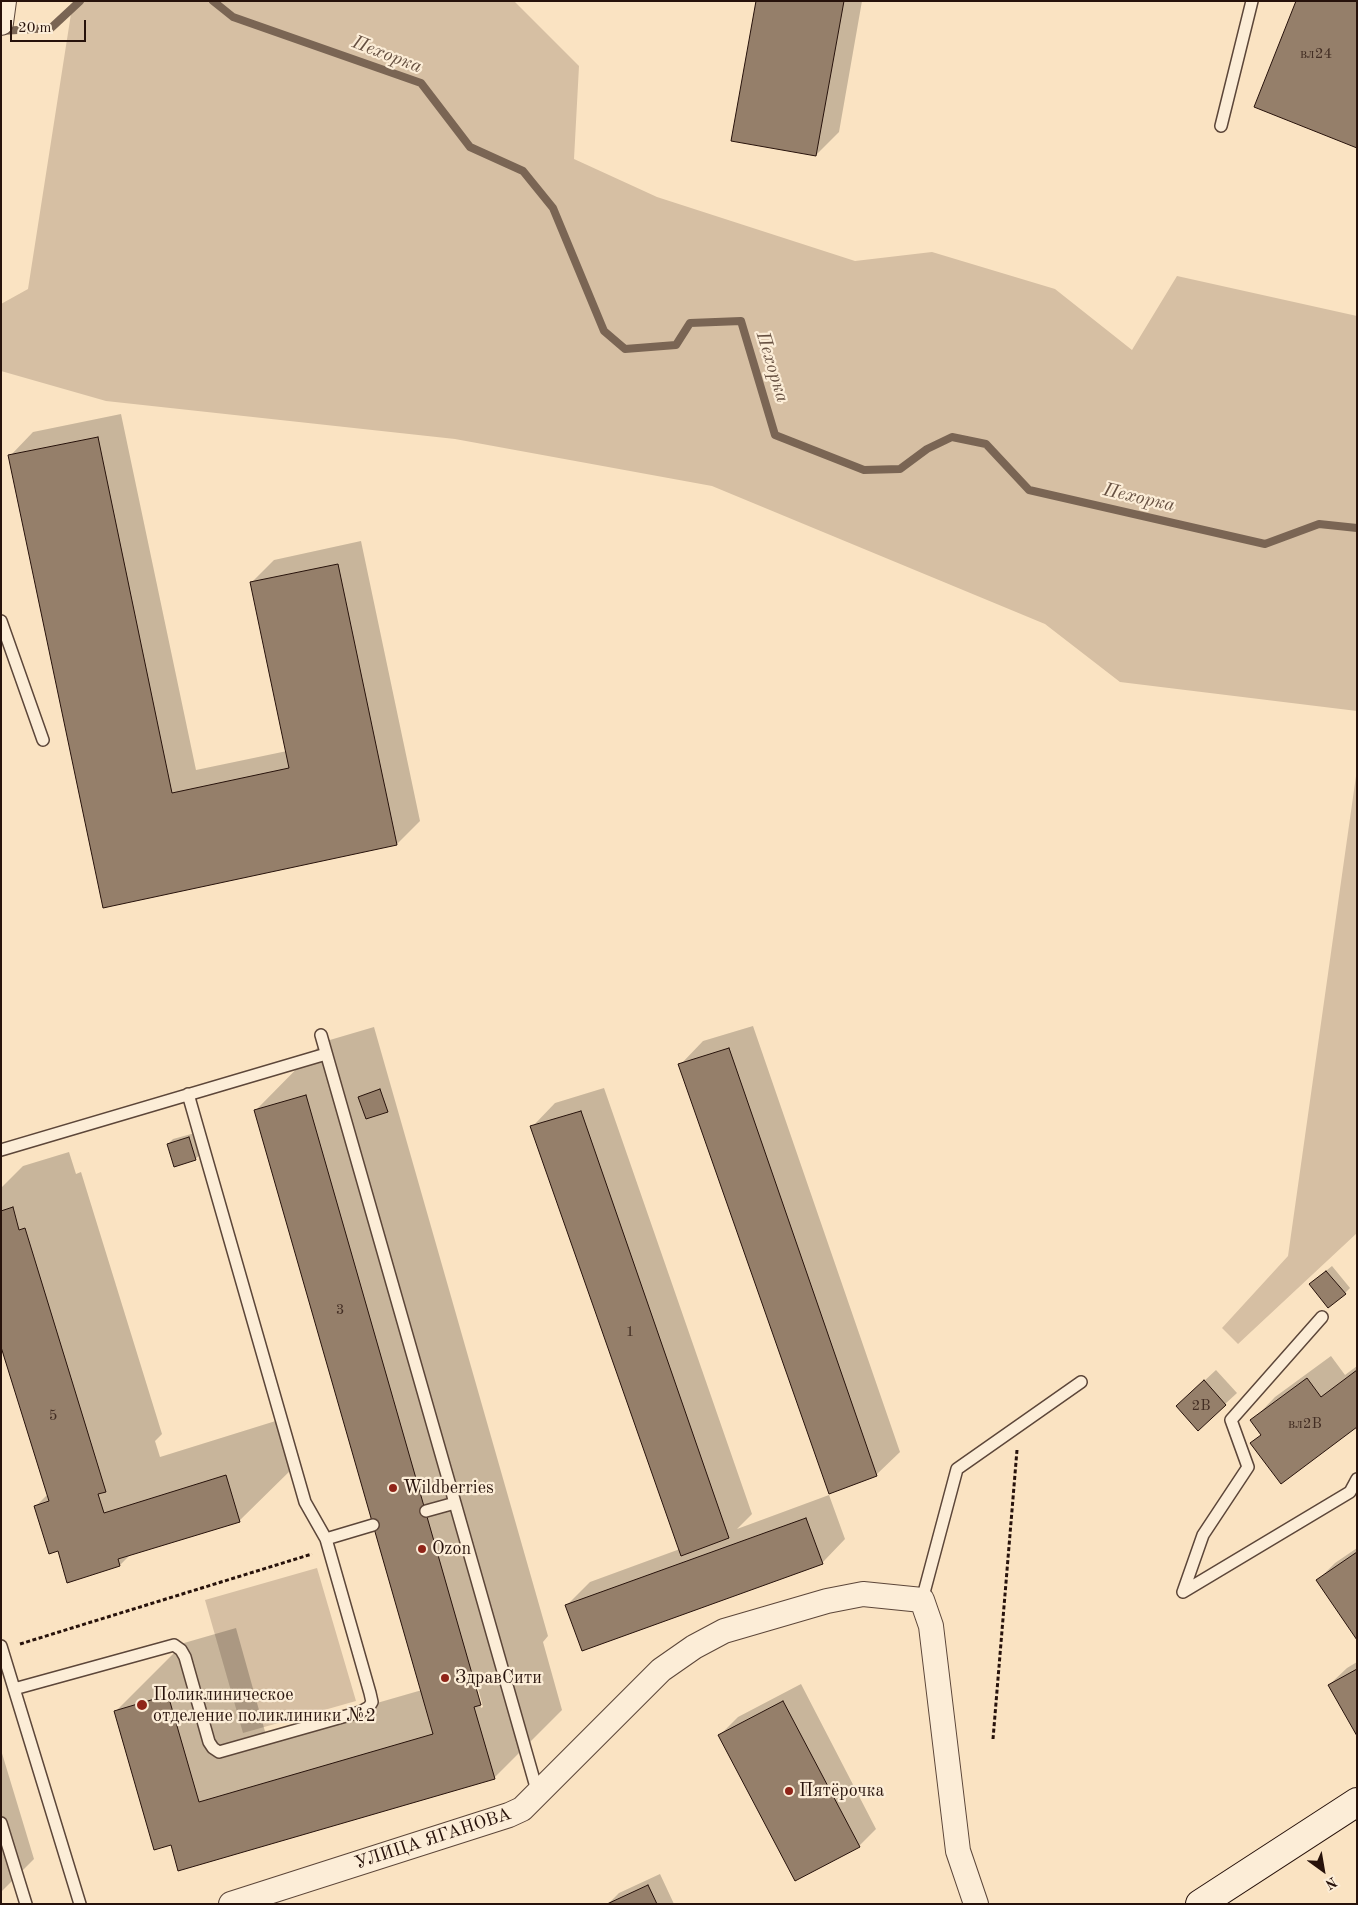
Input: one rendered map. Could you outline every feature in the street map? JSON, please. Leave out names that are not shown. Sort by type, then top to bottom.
[{"type":"main road","points":[[1200,1904],[1357,1802]]},
{"type":"street","points":[[1,23],[4,1]]},
{"type":"street","name":"УЛИЦА ЯГАНОВА","points":[[231,1904],[509,1815],[522,1809],[661,1670],[694,1647],[724,1630],[863,1594],[922,1600]]},
{"type":"street","points":[[922,1600],[931,1626],[958,1851],[976,1904]]},
{"type":"lane","points":[[1221,126],[1252,1]]},
{"type":"lane","points":[[1,621],[43,740]]},
{"type":"lane","points":[[321,1035],[538,1795]]},
{"type":"lane","points":[[1,1150],[326,1054]]},
{"type":"lane","points":[[14,1689],[174,1646],[181,1650],[185,1658],[209,1742],[212,1748],[219,1752],[360,1712],[369,1708],[372,1702],[327,1544],[305,1502],[188,1094]]},
{"type":"lane","points":[[1322,1317],[1231,1420],[1248,1467],[1203,1536],[1183,1592],[1350,1492],[1357,1479]]},
{"type":"lane","points":[[922,1600],[957,1469],[1081,1382]]},
{"type":"lane","points":[[426,1511],[455,1503]]},
{"type":"lane","points":[[327,1544],[374,1526]]},
{"type":"lane","points":[[2,1648],[80,1904]]},
{"type":"lane","points":[[1,1823],[26,1904]]},
{"type":"path","points":[[993,1739],[1018,1427]]},
{"type":"path","points":[[2,1648],[327,1544]]},
{"type":"shaded area","points":[[73,1],[514,1],[579,66],[574,159],[657,197],[855,261],[932,252],[1055,289],[1132,350],[1177,276],[1357,316],[1357,711],[1120,682],[1045,624],[712,486],[455,439],[106,401],[1,371],[1,304],[28,289]]},
{"type":"shaded area","points":[[1357,769],[1357,1233],[1238,1344],[1222,1328],[1288,1256]]},
{"type":"shaded area","points":[[317,1568],[356,1701],[243,1733],[205,1600]]},
{"type":"building","points":[[756,1],[844,1],[816,156],[731,141]]},
{"type":"building","points":[[1296,1],[1357,1],[1357,148],[1254,107]]},
{"type":"building","points":[[98,437],[172,793],[289,768],[250,582],[338,564],[397,845],[103,908],[8,455]]},
{"type":"building","points":[[729,1048],[877,1476],[829,1494],[678,1064]]},
{"type":"building","points":[[380,1089],[388,1112],[366,1119],[358,1097]]},
{"type":"building","points":[[306,1095],[481,1705],[474,1707],[495,1779],[178,1871],[171,1845],[154,1850],[114,1711],[168,1695],[199,1802],[433,1734],[254,1110]]},
{"type":"building","points":[[581,1111],[729,1538],[681,1556],[530,1126]]},
{"type":"building","points":[[189,1137],[196,1160],[174,1167],[167,1144]]},
{"type":"building","points":[[13,1207],[19,1230],[25,1228],[106,1492],[98,1494],[104,1513],[226,1475],[240,1522],[118,1559],[120,1566],[67,1583],[58,1551],[49,1554],[34,1506],[49,1501],[1,1347],[1,1211]]},
{"type":"building","points":[[1326,1271],[1346,1294],[1328,1308],[1309,1284]]},
{"type":"building","points":[[1357,1370],[1357,1427],[1281,1484],[1250,1443],[1261,1435],[1250,1420],[1307,1378],[1321,1397]]},
{"type":"building","points":[[1204,1380],[1226,1405],[1198,1431],[1176,1406]]},
{"type":"building","points":[[806,1518],[823,1564],[582,1651],[565,1605]]},
{"type":"building","points":[[1357,1552],[1357,1640],[1316,1580]]},
{"type":"building","points":[[1357,1669],[1357,1736],[1328,1685]]},
{"type":"building","name":"Пятёрочка","points":[[783,1701],[860,1847],[795,1881],[718,1735]]},
{"type":"building","points":[[648,1885],[657,1904],[607,1904]]},
{"type":"waterway","name":"Пехорка","points":[[1,31],[51,28],[80,1]]},
{"type":"waterway","name":"Пехорка","points":[[213,1],[233,17],[421,83],[470,147],[523,171],[553,208],[604,331],[625,349],[676,345],[690,323],[741,321],[775,435],[864,470],[900,469],[927,449],[952,437],[986,444],[1029,490],[1265,544],[1319,524],[1357,528]]},
{"type":"place","name":"Wildberries","points":[[393,1488]]},
{"type":"place","name":"Ozon","points":[[422,1549]]},
{"type":"place","name":"ЗдравСити","points":[[445,1678]]},
{"type":"place","name":"Поликлиническое отделение поликлиники №2","points":[[142,1705]]},
{"type":"place","name":"Пятёрочка","points":[[789,1791]]}]
